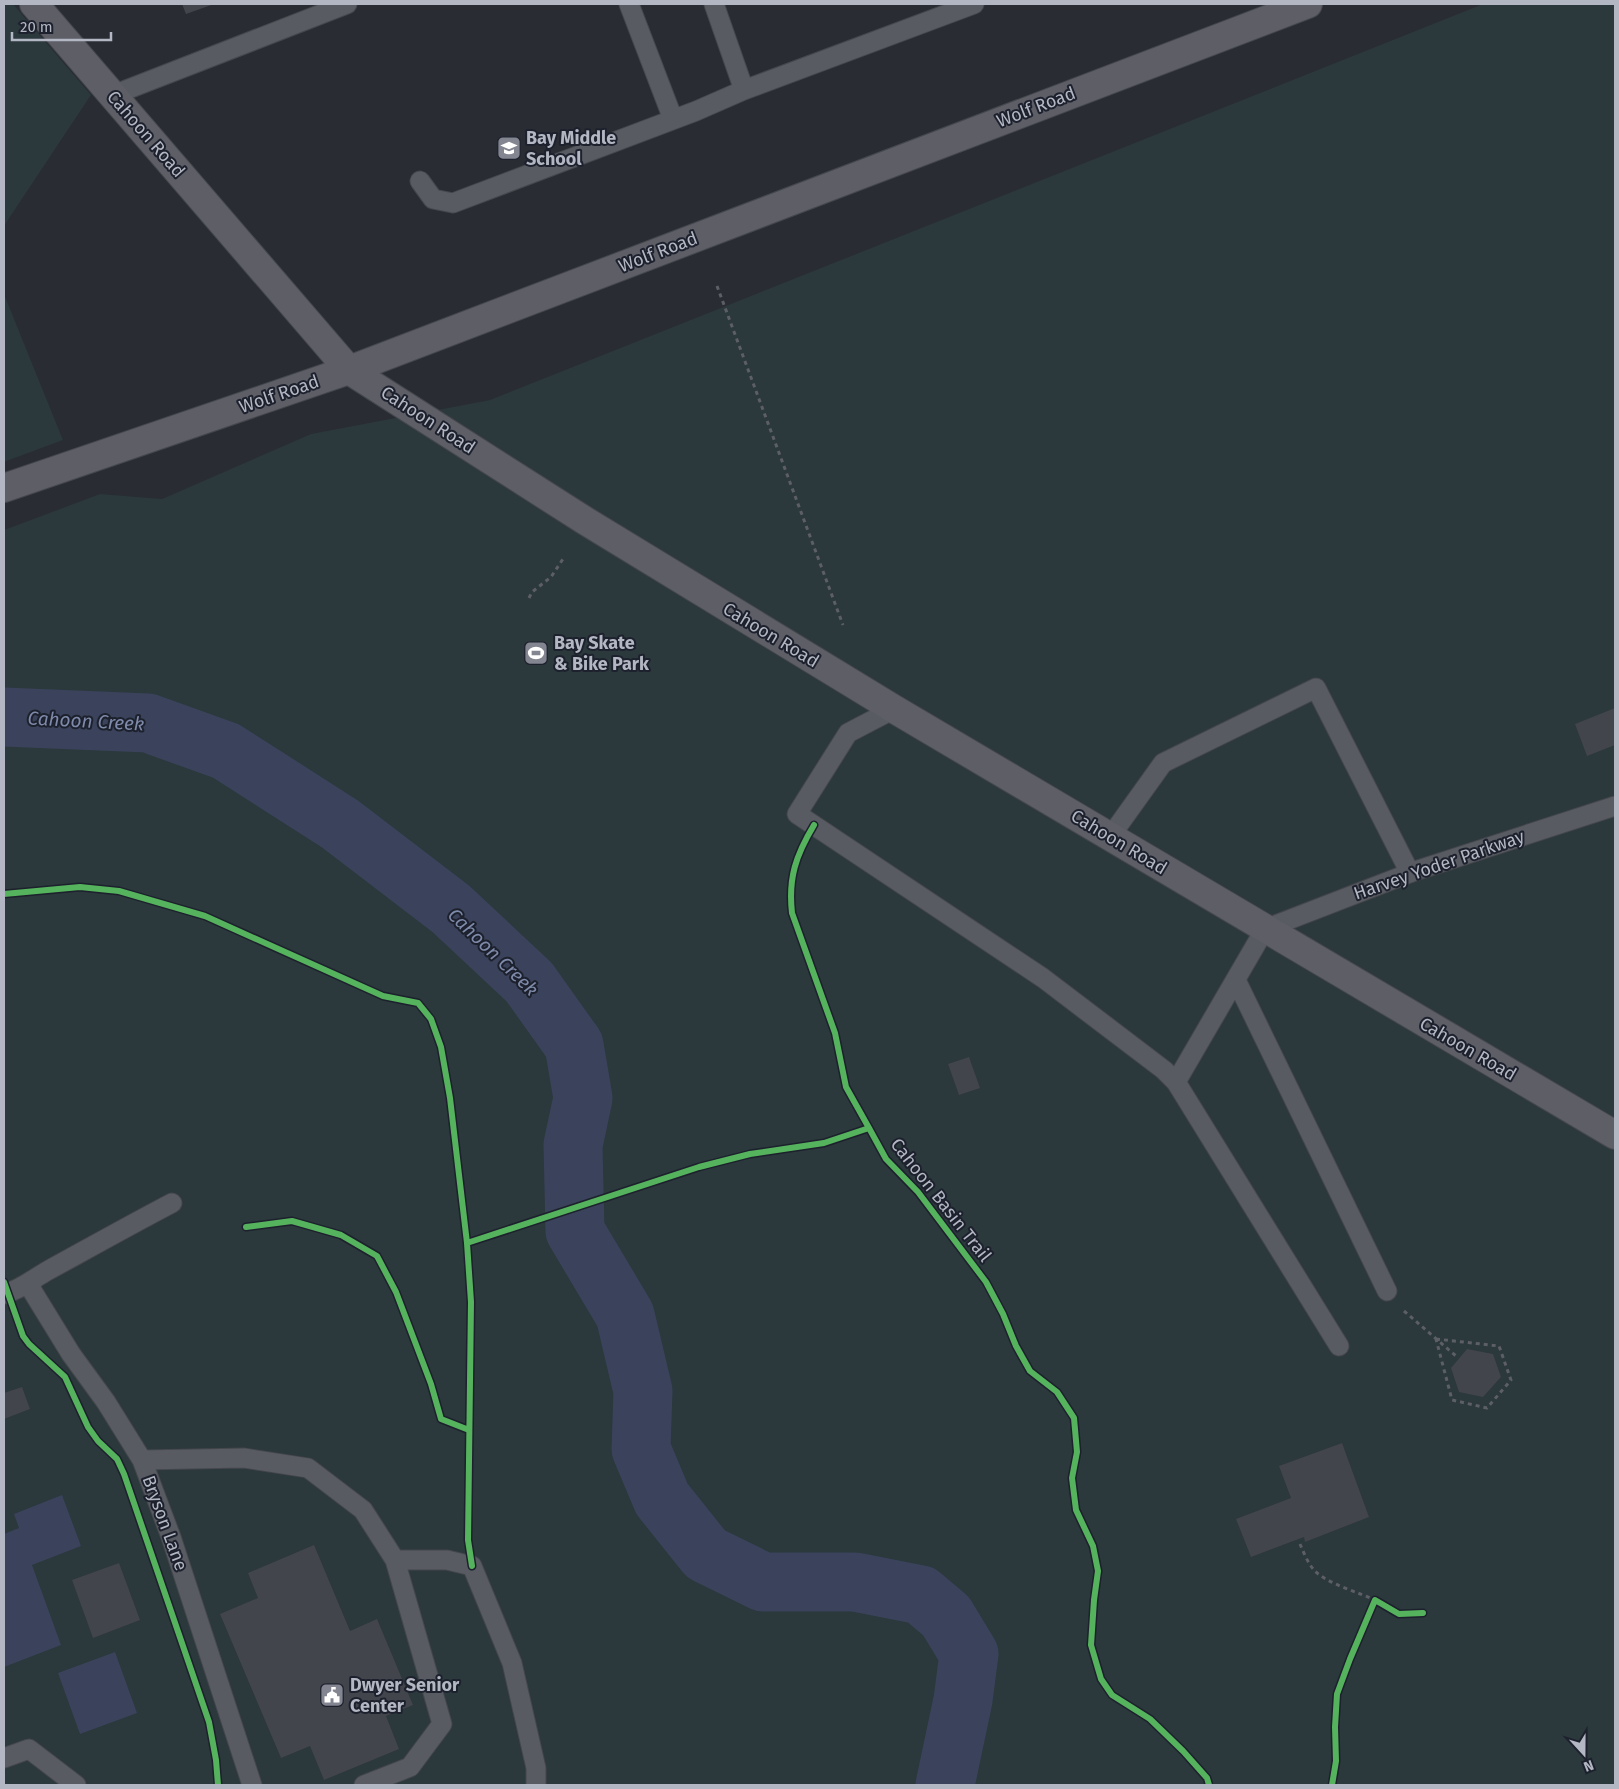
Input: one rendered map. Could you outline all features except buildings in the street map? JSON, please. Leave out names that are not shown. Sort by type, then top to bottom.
[{"type":"street","name":"Cahoon Road","points":[[34,4],[349,370],[584,520],[894,709],[1265,930],[1615,1135]]},
{"type":"street","name":"Wolf Road","points":[[4,488],[349,370],[1308,4]]},
{"type":"lane","points":[[113,95],[347,4]]},
{"type":"lane","points":[[629,4],[673,119]]},
{"type":"lane","points":[[714,4],[744,90]]},
{"type":"lane","points":[[420,181],[434,199],[454,203],[744,90],[974,4]]},
{"type":"lane","points":[[1110,836],[1163,763],[1316,688],[1410,873]]},
{"type":"lane","points":[[894,709],[848,733],[797,814],[1043,978],[1164,1070],[1176,1082],[1339,1346]]},
{"type":"lane","name":"Harvey Yoder Parkway","points":[[1265,930],[1410,873],[1615,806]]},
{"type":"lane","points":[[1176,1082],[1265,930]]},
{"type":"lane","points":[[1236,980],[1387,1292]]},
{"type":"lane","points":[[4,1294],[28,1284],[102,1240],[172,1203]]},
{"type":"lane","name":"Bryson Lane","points":[[28,1284],[71,1354],[106,1402],[142,1460],[171,1537],[252,1785]]},
{"type":"lane","points":[[142,1460],[244,1458],[308,1468],[363,1510],[395,1560],[442,1724],[410,1767],[364,1785]]},
{"type":"lane","points":[[395,1560],[447,1560],[472,1566],[512,1663],[536,1768],[536,1785]]},
{"type":"lane","points":[[4,1758],[29,1750],[76,1785]]},
{"type":"path","points":[[717,286],[843,625]]},
{"type":"path","points":[[529,598],[532,592],[551,577],[563,559]]},
{"type":"path","points":[[1387,1292],[1404,1310],[1456,1356]]},
{"type":"path","points":[[1436,1339],[1499,1346],[1511,1380],[1487,1408],[1452,1400],[1436,1339]]},
{"type":"path","points":[[1300,1544],[1309,1564],[1316,1573],[1378,1601],[1372,1608]]},
{"type":"shaded area","points":[[4,4],[13,4],[91,95],[4,226]]},
{"type":"shaded area","points":[[1483,4],[1615,4],[1615,1785],[4,1785],[4,530],[100,494],[162,499],[311,434],[490,400]]},
{"type":"shaded area","points":[[4,294],[63,440],[4,462]]},
{"type":"water","points":[[62,1495],[81,1546],[32,1565],[61,1645],[4,1667],[4,1534],[19,1528],[14,1514]]},
{"type":"water","points":[[115,1652],[137,1713],[80,1734],[58,1673]]},
{"type":"waterway","name":"Cahoon Creek","points":[[4,717],[148,723],[226,751],[340,824],[451,909],[529,982],[574,1045],[583,1098],[573,1145],[575,1231],[625,1315],[643,1391],[641,1449],[662,1499],[706,1554],[763,1582],[855,1582],[921,1595],[946,1616],[969,1654],[963,1700],[945,1785]]},
{"type":"cycle path","name":"Cahoon Basin Trail","points":[[814,825],[802,846],[792,878],[792,913],[835,1033],[846,1087],[886,1159],[918,1192],[986,1282],[1030,1371],[1057,1392],[1074,1418],[1077,1452],[1072,1478],[1076,1510],[1093,1546],[1098,1571],[1091,1645],[1101,1679],[1112,1695],[1150,1719],[1183,1751],[1207,1778],[1209,1785]]},
{"type":"cycle path","points":[[4,894],[80,887],[119,891],[205,916],[383,996],[418,1003],[431,1019],[441,1047],[450,1098],[467,1243],[699,1167],[750,1154],[824,1143],[869,1128]]},
{"type":"cycle path","points":[[246,1227],[292,1221],[341,1235],[377,1256],[396,1292],[431,1384],[441,1419],[469,1430]]},
{"type":"cycle path","points":[[467,1243],[471,1302],[468,1540],[472,1566]]},
{"type":"cycle path","points":[[4,1282],[23,1336],[29,1344],[65,1377],[88,1427],[98,1441],[117,1459],[124,1474],[209,1722],[216,1760],[218,1785]]},
{"type":"cycle path","points":[[1332,1785],[1336,1761],[1335,1727],[1337,1694],[1375,1600],[1399,1614],[1423,1613]]},
{"type":"place","name":"Bay Middle School","points":[[509,148]]},
{"type":"place","name":"Bay Skate & Bike Park","points":[[536,653]]},
{"type":"place","name":"Dwyer Senior Center","points":[[332,1695]]}]
